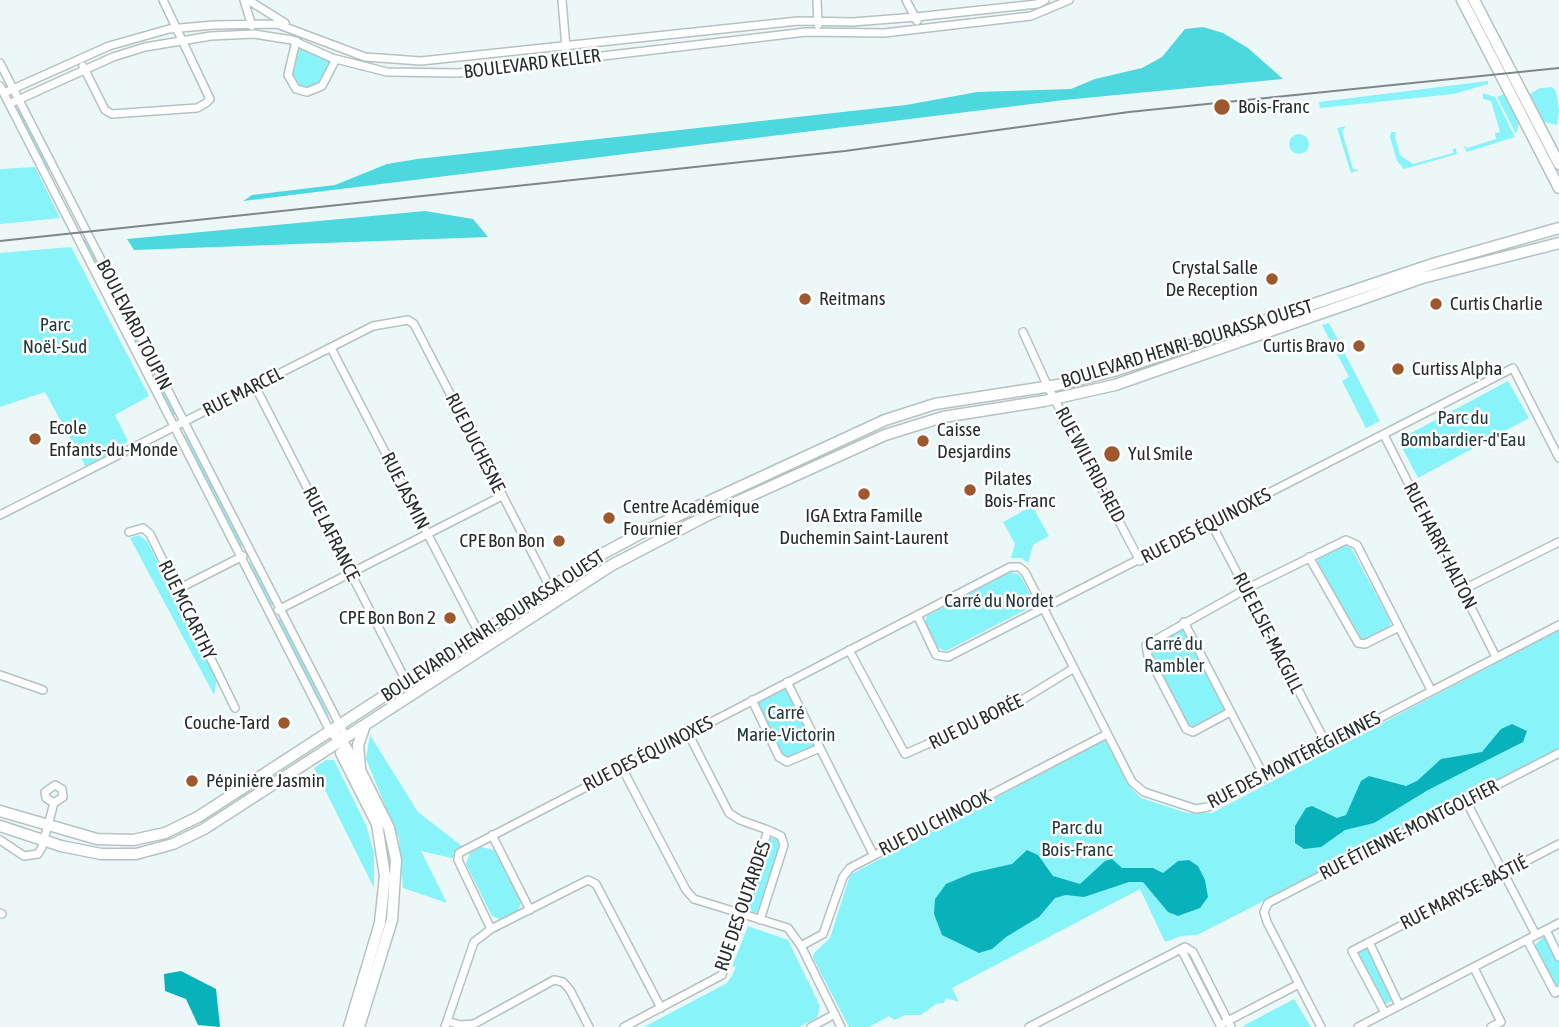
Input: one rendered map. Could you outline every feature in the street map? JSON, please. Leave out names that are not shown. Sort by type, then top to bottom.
[{"type":"main road","points":[[1462,0],[1559,164]]},
{"type":"main road","points":[[1474,0],[1559,188]]},
{"type":"main road","name":"BOULEVARD HENRI-BOURASSA OUEST","points":[[0,811],[85,837],[113,841],[166,833],[198,817],[550,587],[649,529],[892,417],[943,403],[1048,387],[1142,362],[1401,274],[1557,226]]},
{"type":"main road","name":"BOULEVARD HENRI-BOURASSA OUEST","points":[[0,826],[44,841],[108,855],[136,854],[167,846],[204,829],[556,599],[676,531],[897,430],[949,415],[1055,399],[1141,377],[1422,278],[1557,245]]},
{"type":"main road","points":[[361,772],[358,745],[365,724]]},
{"type":"main road","name":"BOULEVARD TOUPIN","points":[[335,728],[341,740]]},
{"type":"main road","points":[[341,740],[361,772],[391,834],[396,882],[388,934],[359,1027]]},
{"type":"main road","points":[[341,740],[377,824],[384,869],[380,923],[349,1027]]},
{"type":"street","points":[[79,58],[105,110],[112,114],[197,108],[210,99],[163,0]]},
{"type":"street","points":[[246,0],[254,34]]},
{"type":"street","points":[[246,0],[298,31]]},
{"type":"street","points":[[562,0],[567,60]]},
{"type":"street","points":[[817,0],[818,32]]},
{"type":"street","points":[[906,0],[921,29]]},
{"type":"street","name":"BOULEVARD KELLER","points":[[2,90],[13,89],[108,46],[177,28],[251,22],[277,24],[365,57],[395,61],[454,60],[565,45],[818,21],[853,22],[916,17],[1045,0]]},
{"type":"street","name":"BOULEVARD KELLER","points":[[9,104],[145,47],[183,40],[254,34],[296,41],[336,59],[387,72],[458,74],[818,32],[921,29],[1031,16],[1069,0]]},
{"type":"street","points":[[1024,3],[1031,16]]},
{"type":"street","points":[[296,41],[288,75],[296,89],[307,92],[322,86],[336,59]]},
{"type":"street","name":"BOULEVARD TOUPIN","points":[[0,63],[280,609],[335,728]]},
{"type":"street","name":"BOULEVARD TOUPIN","points":[[2,90],[241,557],[335,728]]},
{"type":"street","points":[[48,180],[57,176]]},
{"type":"street","name":"RUE DUCHESNE","points":[[373,326],[401,319],[414,324],[556,599]]},
{"type":"street","name":"RUE MARCEL","points":[[0,516],[373,326]]},
{"type":"street","name":"RUE WILFRID-REID","points":[[1023,332],[1048,387],[1140,561]]},
{"type":"street","name":"RUE JASMIN","points":[[331,348],[479,634]]},
{"type":"street","name":"RUE DES ÉQUINOXES","points":[[917,615],[936,655],[948,657],[1513,368],[1559,458]]},
{"type":"street","name":"RUE LAFRANCE","points":[[255,386],[406,681]]},
{"type":"street","name":"RUE HARRY-HALTON","points":[[1384,435],[1496,657]]},
{"type":"street","points":[[271,614],[352,575],[502,496]]},
{"type":"street","name":"RUE ELSIE-MACGILL","points":[[1211,523],[1326,743]]},
{"type":"street","name":"RUE MCCARTHY","points":[[129,532],[137,528],[147,530],[234,708]]},
{"type":"street","points":[[1230,712],[1193,732],[1186,729],[1148,656],[1146,645],[1184,622],[1341,541],[1352,540],[1431,690]]},
{"type":"street","points":[[1462,590],[1559,542]]},
{"type":"street","points":[[178,589],[251,552]]},
{"type":"street","points":[[1309,557],[1358,643],[1364,644],[1399,627]]},
{"type":"street","name":"RUE DES ÉQUINOXES","points":[[491,929],[458,855],[1010,567],[1019,567]]},
{"type":"street","name":"RUE DES MONTÉRÉGIENNES","points":[[1019,567],[1025,572],[1107,734],[1137,787],[1188,807],[1208,807],[1326,743],[1559,625]]},
{"type":"street","points":[[1184,622],[1264,776]]},
{"type":"street","name":"RUE DU BORÉE","points":[[849,650],[905,754],[1009,708],[1074,668]]},
{"type":"street","points":[[0,676],[43,690]]},
{"type":"street","points":[[787,682],[873,855]]},
{"type":"street","points":[[752,700],[779,757],[787,762],[820,748]]},
{"type":"street","points":[[688,733],[729,813],[768,830]]},
{"type":"street","name":"RUE DU CHINOOK","points":[[801,946],[824,934],[846,872],[873,855],[1107,734]]},
{"type":"street","name":"RUE ÉTIENNE-MONTGOLFIER","points":[[1299,984],[1264,912],[1268,903],[1559,753]]},
{"type":"street","points":[[622,768],[686,890],[694,899],[788,928],[801,946],[841,1027]]},
{"type":"street","points":[[1466,801],[1536,935]]},
{"type":"street","points":[[0,841],[28,857],[40,852],[54,803]]},
{"type":"street","name":"RUE DES OUTARDES","points":[[624,1027],[722,975],[768,830],[781,836],[784,845],[761,920]]},
{"type":"street","points":[[492,835],[530,911]]},
{"type":"street","name":"RUE MARYSE-BASTIÉ","points":[[1369,942],[1559,844]]},
{"type":"street","points":[[589,1027],[570,990],[563,982],[554,980],[474,1024],[446,1024],[472,945],[491,929],[593,881],[661,1008]]},
{"type":"street","points":[[1358,1027],[1559,923]]},
{"type":"street","points":[[1546,930],[1559,957]]},
{"type":"street","points":[[1527,940],[1555,993],[1559,990]]},
{"type":"street","points":[[1385,1013],[1352,951],[1369,942],[1399,1005]]},
{"type":"street","points":[[1029,1027],[1181,949],[1191,950],[1230,1024]]},
{"type":"street","points":[[1181,949],[1220,1026],[1230,1024],[1299,984],[1321,1027]]},
{"type":"street","points":[[1474,968],[1501,1022],[1491,1027]]},
{"type":"street","points":[[811,1027],[835,1014]]},
{"type":"green space","points":[[298,45],[332,60],[321,84],[307,89],[297,85],[290,74]]},
{"type":"green space","points":[[1488,81],[1488,84],[1454,94],[1320,108],[1319,102]]},
{"type":"green space","points":[[1552,87],[1556,91],[1559,110],[1557,125],[1544,122],[1530,94],[1540,88]]},
{"type":"green space","points":[[1483,93],[1495,97],[1515,137],[1467,152],[1463,145],[1467,148],[1496,139],[1495,133],[1500,132],[1491,101],[1483,99]]},
{"type":"green space","points":[[1504,94],[1519,123],[1516,134],[1497,97]]},
{"type":"green space","points":[[20,107],[51,168],[46,171],[14,109]]},
{"type":"green space","points":[[1346,126],[1342,131],[1353,169],[1359,170],[1351,173],[1337,128]]},
{"type":"green space","points":[[1391,132],[1396,132],[1400,155],[1413,164],[1453,153],[1456,148],[1457,154],[1404,169],[1397,161]]},
{"type":"green space","points":[[1299,134],[1306,137],[1309,144],[1306,151],[1299,154],[1292,151],[1289,144],[1292,137]]},
{"type":"green space","points":[[35,167],[60,218],[0,224],[0,169]]},
{"type":"green space","points":[[87,239],[177,413],[172,416],[81,240]]},
{"type":"green space","name":"Parc Noël-Sud","points":[[71,247],[149,396],[115,415],[128,441],[88,471],[45,392],[0,407],[0,253]]},
{"type":"green space","points":[[1329,323],[1380,421],[1366,428],[1342,381],[1349,377],[1322,325]]},
{"type":"green space","name":"Parc du Bombardier-d'Eau","points":[[1508,381],[1529,418],[1418,478],[1398,440]]},
{"type":"green space","points":[[187,434],[243,544],[242,547],[238,545],[182,436]]},
{"type":"green space","points":[[1032,506],[1049,536],[1033,545],[1028,563],[1021,558],[1011,558],[1015,544],[1003,522]]},
{"type":"green space","points":[[139,535],[147,541],[217,678],[214,695],[130,538]]},
{"type":"green space","points":[[1343,544],[1351,548],[1391,622],[1388,629],[1363,640],[1357,638],[1317,562],[1320,556]]},
{"type":"green space","points":[[250,562],[273,602],[272,606],[248,565]]},
{"type":"green space","name":"Carré du Nordet","points":[[1011,572],[1020,575],[1032,598],[1029,608],[946,651],[936,647],[924,624],[927,616]]},
{"type":"green space","points":[[278,619],[282,619],[331,720],[321,706]]},
{"type":"green space","name":"Carré du Rambler","points":[[1184,622],[1230,712],[1193,732],[1186,729],[1146,645]]},
{"type":"green space","name":"Parc du Bois-Franc","points":[[1559,630],[1559,750],[1197,935],[1181,936],[1165,942],[1140,889],[952,988],[959,1002],[946,998],[944,1003],[936,1004],[921,1015],[905,1015],[894,1020],[889,1016],[869,1027],[849,1027],[813,958],[814,953],[830,938],[850,875],[1105,740],[1130,787],[1141,798],[1187,813],[1212,813]]},
{"type":"green space","name":"Carré Marie-Victorin","points":[[787,682],[820,748],[787,762],[779,757],[752,700]]},
{"type":"green space","points":[[370,735],[418,812],[462,846],[456,859],[421,851],[447,903],[403,888],[399,839],[366,759]]},
{"type":"green space","points":[[326,760],[334,760],[366,825],[374,853],[374,888],[314,768]]},
{"type":"green space","points":[[770,838],[779,839],[780,844],[760,912],[753,913],[749,907]]},
{"type":"green space","points":[[481,847],[494,850],[521,902],[518,912],[502,920],[492,916],[466,864],[470,853]]},
{"type":"green space","points":[[748,926],[788,940],[820,1006],[817,1018],[799,1027],[644,1027],[727,983],[736,966],[732,967]]},
{"type":"green space","points":[[1543,937],[1548,939],[1559,961],[1559,989],[1533,947]]},
{"type":"green space","points":[[1367,948],[1394,1000],[1383,1005],[1357,953]]},
{"type":"green space","points":[[1294,999],[1311,1027],[1243,1026]]},
{"type":"shaded area","points":[[1203,27],[1223,33],[1248,48],[1283,79],[1064,100],[243,201],[252,195],[335,185],[387,164],[417,159],[906,105],[977,92],[1071,89],[1095,79],[1142,68],[1162,57],[1185,29]]},
{"type":"shaded area","points":[[425,211],[473,219],[488,237],[134,250],[127,239]]},
{"type":"shaded area","points":[[1512,724],[1527,731],[1523,742],[1428,790],[1374,823],[1345,830],[1321,847],[1304,849],[1295,843],[1295,826],[1306,808],[1312,806],[1337,818],[1346,815],[1361,781],[1369,776],[1406,786],[1417,781],[1441,759],[1482,752],[1501,729]]},
{"type":"shaded area","points":[[1027,850],[1038,855],[1053,876],[1080,884],[1105,861],[1112,859],[1122,868],[1153,868],[1163,873],[1178,861],[1189,860],[1198,866],[1205,880],[1208,897],[1200,908],[1178,916],[1168,912],[1143,882],[1129,882],[1084,897],[1066,895],[1055,898],[1039,917],[992,949],[979,953],[942,935],[934,914],[935,899],[946,884],[972,873],[1012,864]]},
{"type":"shaded area","points":[[181,971],[216,989],[220,1027],[198,1025],[186,999],[165,991],[164,974]]},
{"type":"tram line","points":[[0,241],[845,151],[1129,112],[1559,68]]},
{"type":"place","name":"Bois-Franc","points":[[1222,107]]},
{"type":"place","name":"Crystal Salle De Reception","points":[[1272,279]]},
{"type":"place","name":"Reitmans","points":[[805,299]]},
{"type":"place","name":"Curtis Charlie","points":[[1436,304]]},
{"type":"place","name":"Curtis Bravo","points":[[1359,346]]},
{"type":"place","name":"Curtiss Alpha","points":[[1398,369]]},
{"type":"place","name":"Ecole Enfants-du-Monde","points":[[35,439]]},
{"type":"place","name":"Caisse Desjardins","points":[[923,441]]},
{"type":"place","name":"Yul Smile","points":[[1112,454]]},
{"type":"place","name":"Pilates Bois-Franc","points":[[970,490]]},
{"type":"place","name":"IGA Extra Famille Duchemin Saint-Laurent","points":[[864,494]]},
{"type":"place","name":"Centre Académique Fournier","points":[[609,518]]},
{"type":"place","name":"CPE Bon Bon","points":[[559,541]]},
{"type":"place","name":"CPE Bon Bon 2","points":[[450,618]]},
{"type":"place","name":"Couche-Tard","points":[[284,723]]},
{"type":"place","name":"Pépinière Jasmin","points":[[192,781]]}]
